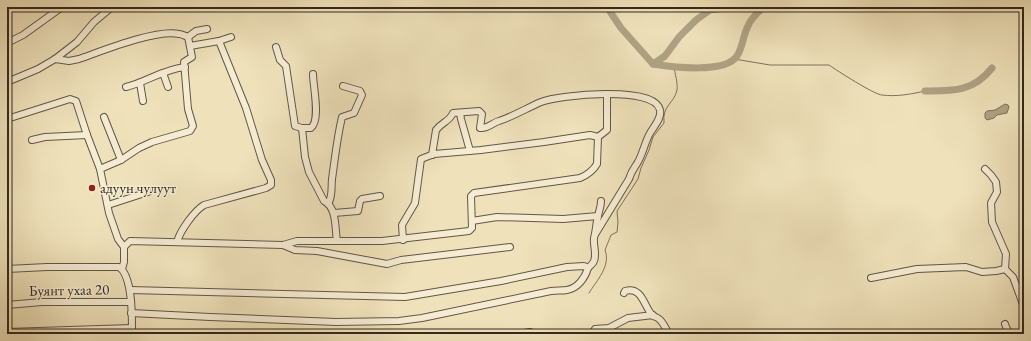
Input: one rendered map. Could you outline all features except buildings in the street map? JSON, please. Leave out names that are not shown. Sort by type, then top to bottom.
[{"type":"street","points":[[7,43],[23,35],[62,7]]},
{"type":"street","points":[[7,82],[55,60],[77,42],[94,22],[112,7]]},
{"type":"street","points":[[188,37],[196,31],[207,30]]},
{"type":"street","points":[[55,60],[79,59],[151,36],[178,34],[188,37]]},
{"type":"street","points":[[100,169],[121,160],[139,148],[152,142],[190,131],[193,126],[188,109],[184,62],[192,57],[188,37]]},
{"type":"street","points":[[190,46],[219,41],[230,37]]},
{"type":"street","points":[[177,242],[178,237],[193,215],[204,205],[266,188],[271,185],[271,180],[262,160],[246,108],[219,41]]},
{"type":"street","points":[[276,48],[280,60],[286,66],[295,126],[302,128],[311,128],[315,123],[316,94],[314,89],[313,74]]},
{"type":"street","points":[[126,87],[140,84],[163,73],[185,67]]},
{"type":"street","points":[[163,73],[168,87]]},
{"type":"street","points":[[140,84],[143,101]]},
{"type":"street","points":[[328,204],[331,199],[338,134],[342,117],[354,113],[362,95],[360,91],[343,86]]},
{"type":"street","points":[[598,137],[607,130],[607,94]]},
{"type":"street","points":[[131,313],[328,321],[399,321],[422,318],[551,291],[566,291],[573,289],[579,284],[587,273],[588,268],[594,263],[594,239],[596,233],[629,179],[632,170],[639,161],[649,135],[660,116],[660,109],[654,102],[637,96],[607,94],[560,98],[542,102],[508,118],[498,121],[487,128],[480,128],[482,114],[479,111],[474,110],[453,113],[451,119],[438,127],[436,130],[432,155]]},
{"type":"street","points":[[7,119],[70,99],[76,101],[87,136],[100,169],[108,205],[118,239],[124,247],[124,262],[122,269],[130,290],[132,331],[7,332]]},
{"type":"street","points":[[460,112],[470,151]]},
{"type":"street","points":[[104,117],[121,160]]},
{"type":"street","points":[[302,128],[308,172],[324,202],[328,204],[334,213],[337,241]]},
{"type":"street","points":[[403,240],[402,225],[415,202],[421,160],[432,155],[590,135],[598,137]]},
{"type":"street","points":[[32,140],[45,137],[87,136]]},
{"type":"street","points":[[124,247],[130,241],[282,245],[297,241],[374,242],[403,240],[469,231],[472,228],[471,196],[477,191],[580,178],[587,175],[597,164],[598,137]]},
{"type":"street","points":[[985,169],[996,182],[996,192],[991,203],[992,222],[1006,254],[1005,268],[1013,277],[1024,307]]},
{"type":"street","points":[[108,205],[148,192]]},
{"type":"street","points":[[334,213],[358,211],[360,201],[362,199],[380,196]]},
{"type":"street","points":[[596,233],[601,201]]},
{"type":"street","points":[[472,221],[497,217],[563,218],[598,216]]},
{"type":"street","points":[[282,245],[295,250],[317,251],[387,264],[401,260],[510,247]]},
{"type":"street","points":[[7,269],[115,266],[122,269]]},
{"type":"street","points":[[130,290],[405,297],[500,281],[567,267],[584,266],[588,268]]},
{"type":"street","points":[[871,278],[917,268],[966,267],[982,272],[996,271],[1005,268]]},
{"type":"street","points":[[624,293],[625,291],[629,290],[641,295],[652,315]]},
{"type":"street","name":"Буянт ухаа 20","points":[[7,305],[42,302],[131,302]]},
{"type":"street","points":[[592,334],[595,329],[609,328],[628,318],[652,315],[660,319],[669,334]]},
{"type":"street","points":[[1005,324],[1009,334]]},
{"type":"street","points":[[518,334],[530,332]]},
{"type":"shaded area","points":[[1005,104],[1009,107],[1007,113],[997,115],[994,118],[987,120],[985,118],[985,113],[987,111],[995,110]]},
{"type":"waterway","points":[[607,7],[621,28],[653,64],[665,56],[679,37],[696,20],[710,10],[730,7]]},
{"type":"waterway","points":[[653,64],[672,67],[698,68],[731,62],[739,52],[749,23],[764,7]]},
{"type":"waterway","points":[[1005,7],[1024,8]]},
{"type":"waterway","points":[[734,59],[770,65],[829,65],[864,87],[878,94],[887,96],[925,91]]},
{"type":"waterway","points":[[589,293],[605,267],[605,250],[611,235],[617,232],[617,211],[638,179],[653,137],[664,123],[666,108],[673,99],[677,90],[674,67]]},
{"type":"waterway","points":[[925,91],[945,91],[970,86],[985,76],[992,68]]},
{"type":"place","name":"адуун чулуут","points":[[92,188]]}]
